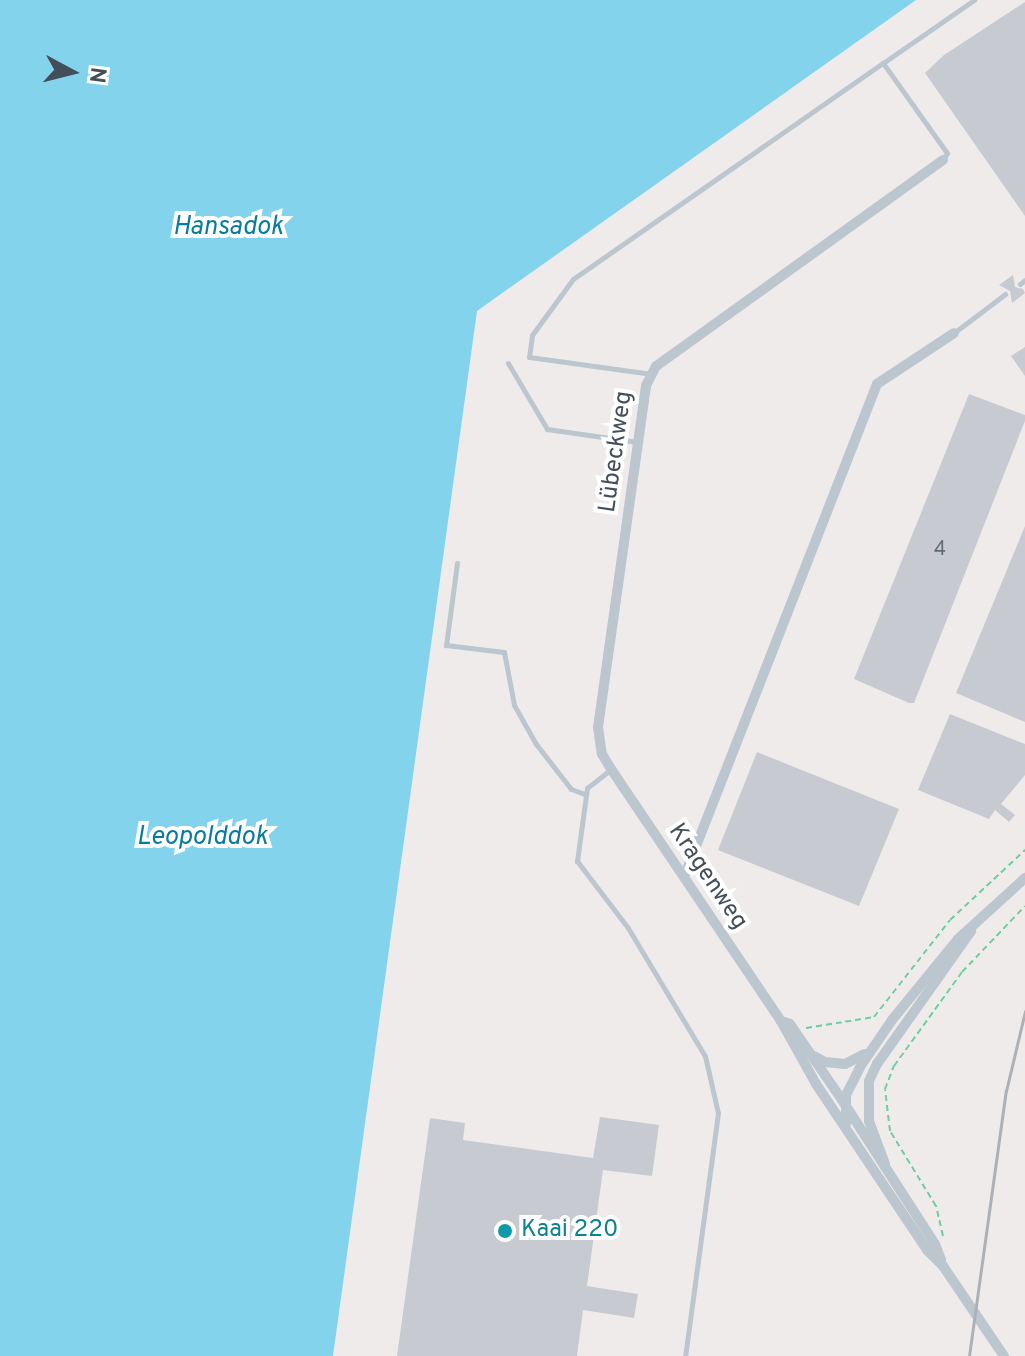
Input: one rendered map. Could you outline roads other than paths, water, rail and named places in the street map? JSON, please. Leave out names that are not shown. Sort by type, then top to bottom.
[{"type":"street","name":"Lübeckweg","points":[[602,754],[598,727],[646,386],[656,366],[943,160]]},
{"type":"street","points":[[684,877],[877,384],[954,333]]},
{"type":"street","name":"Kragenweg","points":[[602,754],[781,1021],[849,1134],[927,1250],[943,1266],[1004,1356]]},
{"type":"street","points":[[844,1103],[873,1047],[923,978],[975,923],[1025,878]]},
{"type":"street","points":[[888,1174],[867,1107],[869,1081],[877,1064],[961,948],[975,923]]},
{"type":"street","name":"Kragenweg","points":[[781,1021],[794,1030],[844,1103],[935,1244],[943,1266]]},
{"type":"street","points":[[807,1049],[825,1062],[845,1064],[860,1058],[873,1047]]},
{"type":"street","points":[[805,1061],[830,1082],[853,1082],[877,1064]]},
{"type":"street","name":"Kragenweg","points":[[844,1103],[849,1134]]},
{"type":"lane","points":[[652,374],[529,357],[532,335],[573,279],[974,0]]},
{"type":"lane","points":[[883,63],[947,153],[943,160]]},
{"type":"lane","points":[[954,333],[1005,294]]},
{"type":"lane","points":[[508,363],[547,429],[638,442]]},
{"type":"lane","points":[[457,563],[446,645],[504,652],[514,705],[536,744],[571,789],[585,794]]},
{"type":"lane","points":[[611,769],[591,783],[585,794],[577,861],[628,928],[705,1056],[718,1113],[685,1356]]},
{"type":"water","points":[[0,0],[916,0],[477,311],[333,1356],[0,1356]]},
{"type":"railway","points":[[969,1356],[1006,1091],[1025,1011]]},
{"type":"place","name":"Kaai 220","points":[[505,1231]]},
{"type":"water label","name":"Hansadok","points":[[228,228]]},
{"type":"water label","name":"Leopolddok","points":[[202,838]]}]
